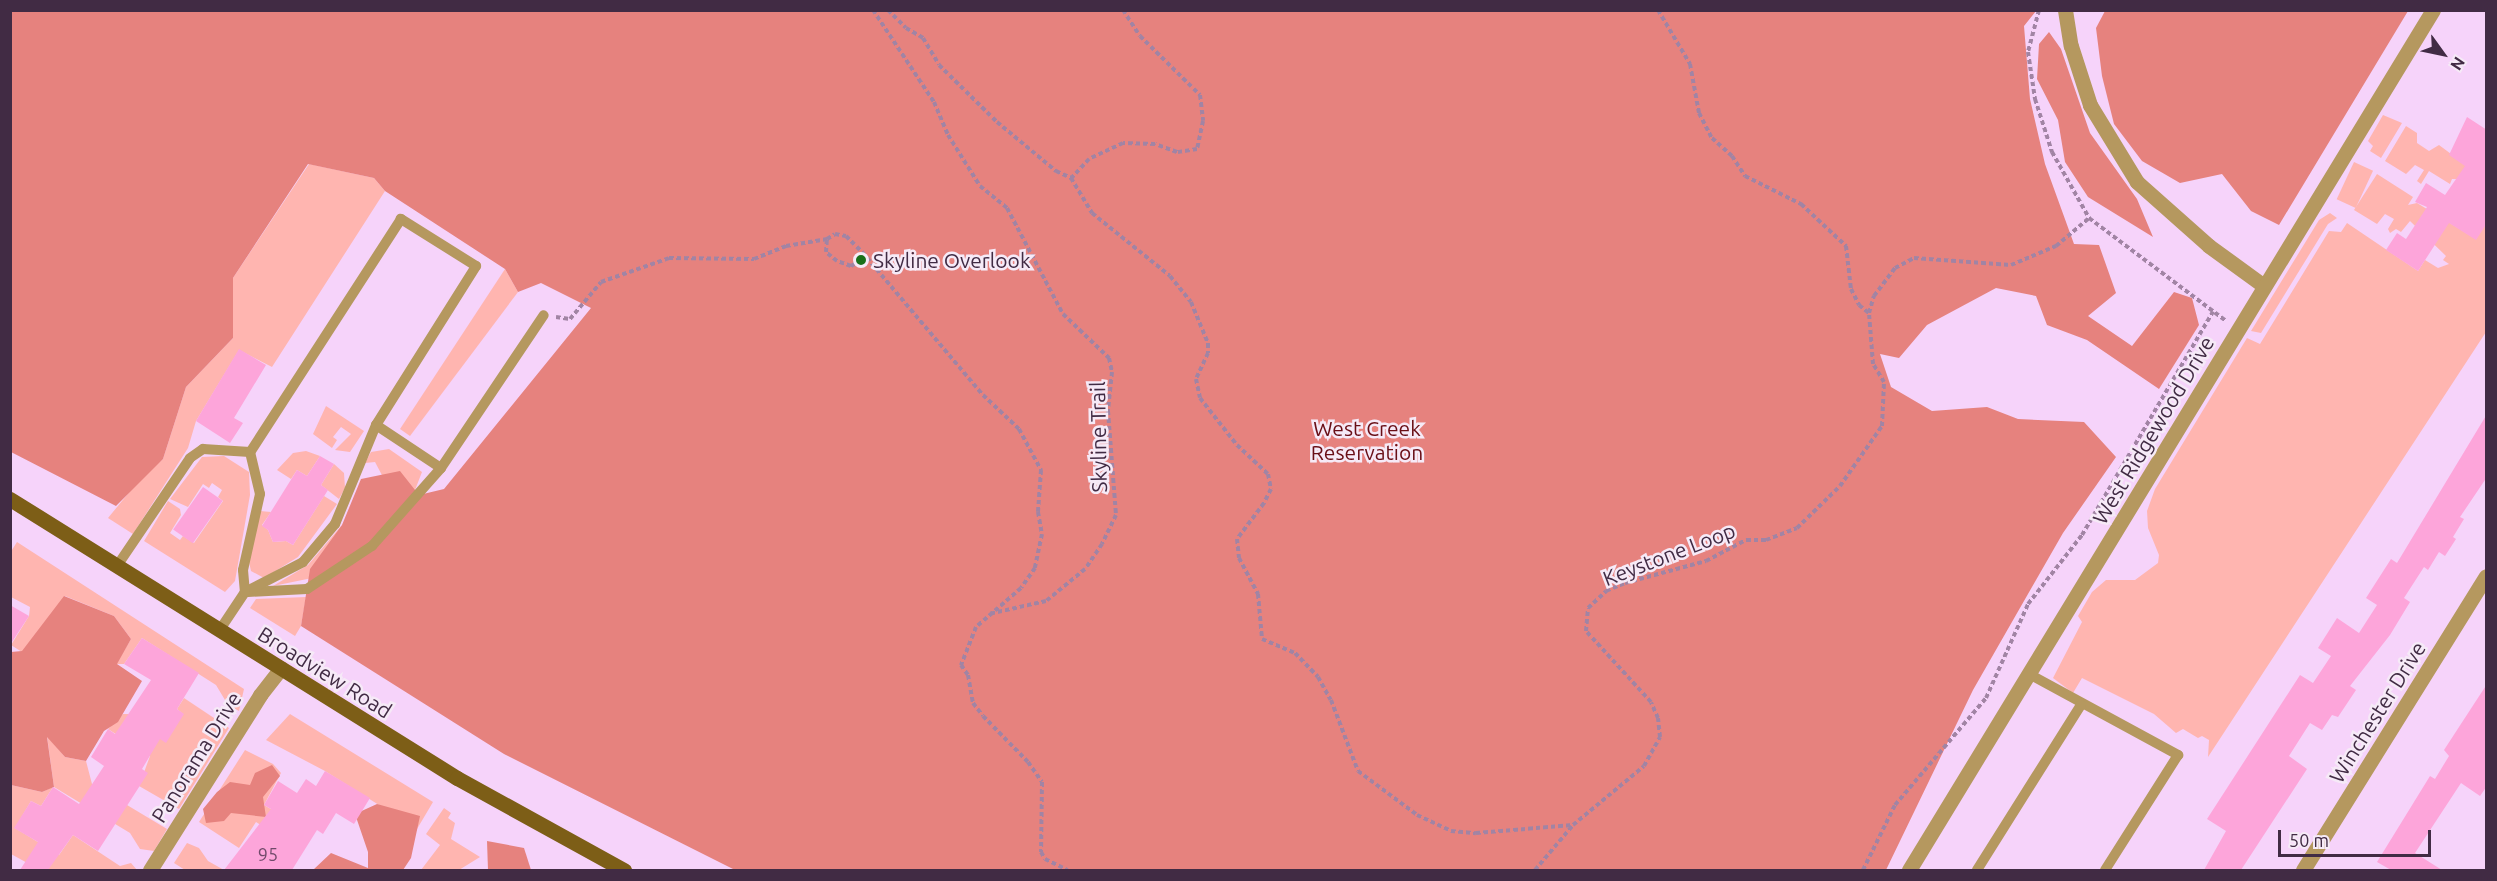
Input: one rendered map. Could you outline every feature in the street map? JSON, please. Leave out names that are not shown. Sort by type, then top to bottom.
[{"type":"main road","name":"Broadview Road","points":[[10,499],[457,778],[624,870]]},
{"type":"street","points":[[2065,10],[2070,46],[2090,105],[2137,182],[2209,246],[2264,285]]},
{"type":"street","name":"West Ridgewood Drive","points":[[1909,870],[2433,10]]},
{"type":"street","name":"Winchester Drive","points":[[2303,870],[2487,576]]},
{"type":"street","name":"Panorama Drive","points":[[150,870],[260,695],[281,668]]},
{"type":"lane","points":[[219,631],[245,592],[303,562],[335,524],[376,425],[476,266],[401,219],[250,452],[260,495],[243,570],[245,592]]},
{"type":"lane","points":[[245,592],[307,589],[372,546],[441,468],[544,315]]},
{"type":"lane","points":[[376,425],[441,468]]},
{"type":"lane","points":[[117,566],[189,458],[203,449],[250,452]]},
{"type":"lane","points":[[2029,674],[2081,705],[2178,755],[2105,870]]},
{"type":"lane","points":[[1977,870],[2081,705]]},
{"type":"path","name":"Skyline Trail","points":[[873,10],[934,102],[948,135],[980,186],[1012,216],[1063,314],[1109,358],[1112,372],[1108,411],[1116,515],[1102,544],[1085,569],[1046,601],[986,615]]},
{"type":"path","points":[[888,10],[906,28],[923,38],[939,65],[997,122],[1056,171],[1071,178],[1092,213],[1170,276],[1191,302],[1208,344],[1208,354],[1196,379],[1200,398],[1271,481],[1264,503],[1237,539],[1239,558],[1258,594],[1260,635],[1265,642],[1295,653],[1318,677],[1332,700],[1354,765],[1370,782],[1422,817],[1451,831],[1503,831],[1573,825]]},
{"type":"path","points":[[1071,178],[1089,159],[1110,148],[1137,141],[1177,152],[1197,149],[1203,121],[1200,95],[1140,36],[1123,10]]},
{"type":"path","points":[[1658,10],[1690,64],[1698,112],[1712,138],[1732,156],[1745,176],[1801,204],[1834,232],[1846,246],[1851,289],[1869,314]]},
{"type":"path","points":[[2039,10],[2028,52],[2036,99],[2052,152],[2089,218],[2180,282],[2212,312],[2226,320]]},
{"type":"path","points":[[1869,314],[1882,282],[1904,262],[1948,258],[2011,265],[2056,246],[2089,218]]},
{"type":"path","points":[[544,315],[570,320],[602,282],[669,258],[754,259],[786,246],[827,239],[835,234],[846,236],[862,252],[1031,445],[1041,470],[1041,552],[1035,568],[1020,588],[986,615],[968,644],[963,660],[973,703],[983,717],[1028,762],[1042,782],[1041,852],[1045,859],[1068,870]]},
{"type":"path","points":[[827,239],[826,252],[837,261],[851,266],[861,260]]},
{"type":"path","points":[[1863,870],[1895,805],[1986,698],[2028,604],[2082,535],[2212,312]]},
{"type":"path","name":"Keystone Loop","points":[[1573,825],[1644,766],[1660,736],[1651,702],[1586,631],[1588,608],[1606,591],[1624,583],[1706,561],[1746,540],[1766,540],[1797,528],[1840,486],[1882,426],[1884,382],[1873,363],[1869,338],[1869,314]]},
{"type":"path","points":[[1535,870],[1573,825]]},
{"type":"shaded area","points":[[2383,115],[2402,123],[2381,158],[2370,151],[2373,146],[2368,141]]},
{"type":"shaded area","points":[[2406,126],[2417,133],[2417,143],[2429,151],[2439,145],[2486,180],[2452,179],[2450,184],[2429,171],[2421,184],[2417,181],[2424,170],[2415,165],[2406,174],[2385,161]]},
{"type":"shaded area","points":[[2354,162],[2373,171],[2356,208],[2337,199]]},
{"type":"shaded area","points":[[309,164],[374,178],[385,191],[272,367],[239,350],[196,421],[188,448],[133,534],[108,518],[141,478],[163,459],[186,387],[233,338],[233,278]]},
{"type":"shaded area","points":[[2377,174],[2413,197],[2408,205],[2417,203],[2476,239],[2486,223],[2486,332],[2208,757],[2209,740],[2202,736],[2198,738],[2183,729],[2176,733],[2154,714],[2082,678],[2073,693],[2053,678],[2082,622],[2078,616],[2092,592],[2106,580],[2135,580],[2158,563],[2159,555],[2148,528],[2147,511],[2155,489],[2247,338],[2260,344],[2329,231],[2341,232],[2347,223],[2418,271],[2425,260],[2438,268],[2449,264],[2443,260],[2446,256],[2410,221],[2401,232],[2396,229],[2390,233],[2388,229],[2394,219],[2385,214],[2377,224],[2354,210]]},
{"type":"shaded area","points":[[2330,213],[2337,218],[2328,224],[2261,333],[2251,331],[2319,220]]},
{"type":"shaded area","points":[[505,269],[518,292],[410,436],[400,429]]},
{"type":"shaded area","points":[[326,406],[364,431],[350,452],[335,450],[351,434],[341,427],[333,437],[337,440],[332,448],[313,434]]},
{"type":"shaded area","points":[[389,449],[422,472],[415,490],[384,479],[375,462],[365,463],[371,452]]},
{"type":"shaded area","points":[[306,451],[320,456],[307,476],[297,470],[291,479],[277,470],[293,453]]},
{"type":"shaded area","points":[[224,456],[249,472],[250,495],[235,581],[225,592],[144,541],[168,501],[180,509],[181,515],[170,533],[180,540],[183,536],[194,543],[223,501],[218,497],[222,490],[212,483],[209,488],[203,484],[188,507],[170,499],[202,457]]},
{"type":"shaded area","points":[[334,464],[344,473],[345,488],[339,499],[321,485]]},
{"type":"shaded area","points":[[324,496],[337,504],[298,557],[264,578],[251,571],[249,562],[260,511],[271,512],[262,525],[268,530],[273,542],[286,541],[293,545]]},
{"type":"shaded area","points":[[342,525],[317,577],[273,586],[308,565]]},
{"type":"shaded area","points":[[17,542],[244,689],[239,711],[228,705],[216,685],[142,638],[124,664],[116,664],[131,639],[114,616],[65,596],[22,652],[11,645],[29,616],[30,607],[11,597],[10,553]]},
{"type":"shaded area","points":[[306,597],[301,626],[295,636],[250,608],[256,599]]},
{"type":"shaded area","points":[[184,698],[229,728],[179,809],[139,786],[150,756],[108,729],[123,714],[183,714],[177,709]]},
{"type":"shaded area","points":[[290,714],[433,802],[417,829],[325,771],[266,740]]},
{"type":"shaded area","points":[[47,736],[65,757],[86,761],[92,784],[167,829],[154,851],[140,849],[130,833],[54,787]]},
{"type":"shaded area","points":[[245,750],[273,764],[281,773],[264,805],[286,818],[300,850],[256,822],[239,848],[199,822]]},
{"type":"shaded area","points":[[11,785],[42,792],[53,787],[41,806],[31,801],[15,828],[59,855],[73,835],[120,866],[131,863],[137,870],[40,870],[11,854]]},
{"type":"shaded area","points":[[444,808],[451,813],[448,818],[455,823],[451,839],[480,857],[459,870],[421,870],[440,845],[426,834]]},
{"type":"shaded area","points":[[187,843],[199,848],[208,861],[224,870],[185,870],[174,863]]},
{"type":"green space","points":[[2105,10],[2408,11],[2279,225],[2251,211],[2222,174],[2180,183],[2142,161],[2114,124],[2102,76],[2096,28]]},
{"type":"green space","name":"West Creek Reservation","points":[[10,11],[2036,11],[2024,26],[2030,99],[2045,164],[2074,244],[2099,245],[2116,293],[2088,316],[2132,346],[2174,292],[2192,298],[2199,325],[2159,389],[2087,340],[2047,325],[2036,296],[1996,288],[1927,325],[1899,358],[1880,354],[1891,387],[1932,411],[1987,407],[2018,419],[2084,422],[2116,457],[2063,533],[1973,690],[1886,870],[735,870],[504,754],[301,626],[310,569],[342,525],[361,479],[400,471],[419,495],[444,489],[591,308],[541,283],[518,292],[505,269],[385,191],[374,178],[308,164],[233,278],[233,338],[186,387],[163,459],[116,506],[11,452]]},
{"type":"green space","points":[[2049,32],[2061,49],[2090,133],[2137,199],[2153,237],[2088,197],[2065,162],[2058,120],[2037,79],[2039,44]]},
{"type":"green space","points":[[64,596],[114,616],[131,639],[117,664],[142,681],[118,722],[104,731],[86,761],[65,757],[47,737],[54,787],[42,792],[11,785],[11,652],[22,651]]},
{"type":"green space","points":[[272,765],[280,776],[263,797],[266,817],[231,813],[224,821],[206,823],[203,809],[217,792],[230,782],[250,785],[255,773]]},
{"type":"green space","points":[[377,804],[420,816],[411,858],[403,870],[313,870],[331,853],[368,868],[368,852],[355,814]]},
{"type":"green space","points":[[487,841],[524,848],[531,870],[488,870]]},
{"type":"building","points":[[2467,117],[2487,130],[2487,223],[2476,240],[2449,223],[2418,271],[2386,250],[2397,233],[2406,239],[2427,207],[2415,202],[2426,183],[2445,195],[2465,166],[2449,155]]},
{"type":"building","points":[[239,349],[266,365],[234,418],[243,423],[230,443],[196,421]]},
{"type":"building","points":[[2487,414],[2487,477],[2460,517],[2464,519],[2453,537],[2456,539],[2445,556],[2439,552],[2428,570],[2424,567],[2404,598],[2410,602],[2390,635],[2350,686],[2356,690],[2338,717],[2332,715],[2322,730],[2310,723],[2289,756],[2307,769],[2241,870],[2204,870],[2226,831],[2207,819],[2300,675],[2313,683],[2331,656],[2318,648],[2337,618],[2359,633],[2377,605],[2366,598],[2391,559],[2397,563]]},
{"type":"building","points":[[320,456],[334,464],[321,485],[328,490],[293,545],[286,541],[273,542],[268,530],[262,526],[297,470],[307,476]]},
{"type":"building","points":[[203,487],[223,501],[193,543],[173,530]]},
{"type":"building","points":[[10,605],[29,616],[10,645]]},
{"type":"building","points":[[142,638],[199,673],[177,709],[184,714],[166,743],[160,739],[142,769],[148,773],[98,851],[73,835],[48,870],[20,870],[38,842],[14,828],[31,801],[41,806],[53,787],[79,804],[104,766],[91,757],[108,729],[115,734],[151,680],[124,664]]},
{"type":"building","points":[[2487,684],[2487,786],[2480,796],[2461,783],[2415,853],[2442,870],[2391,870],[2377,862],[2430,776],[2435,779],[2449,756],[2444,750]]},
{"type":"building","points":[[325,771],[370,798],[354,824],[336,813],[323,834],[317,830],[292,870],[224,870],[271,809],[264,805],[278,781],[297,793],[306,779],[316,786]]},
{"type":"place","name":"Skyline Overlook","points":[[861,260]]}]
